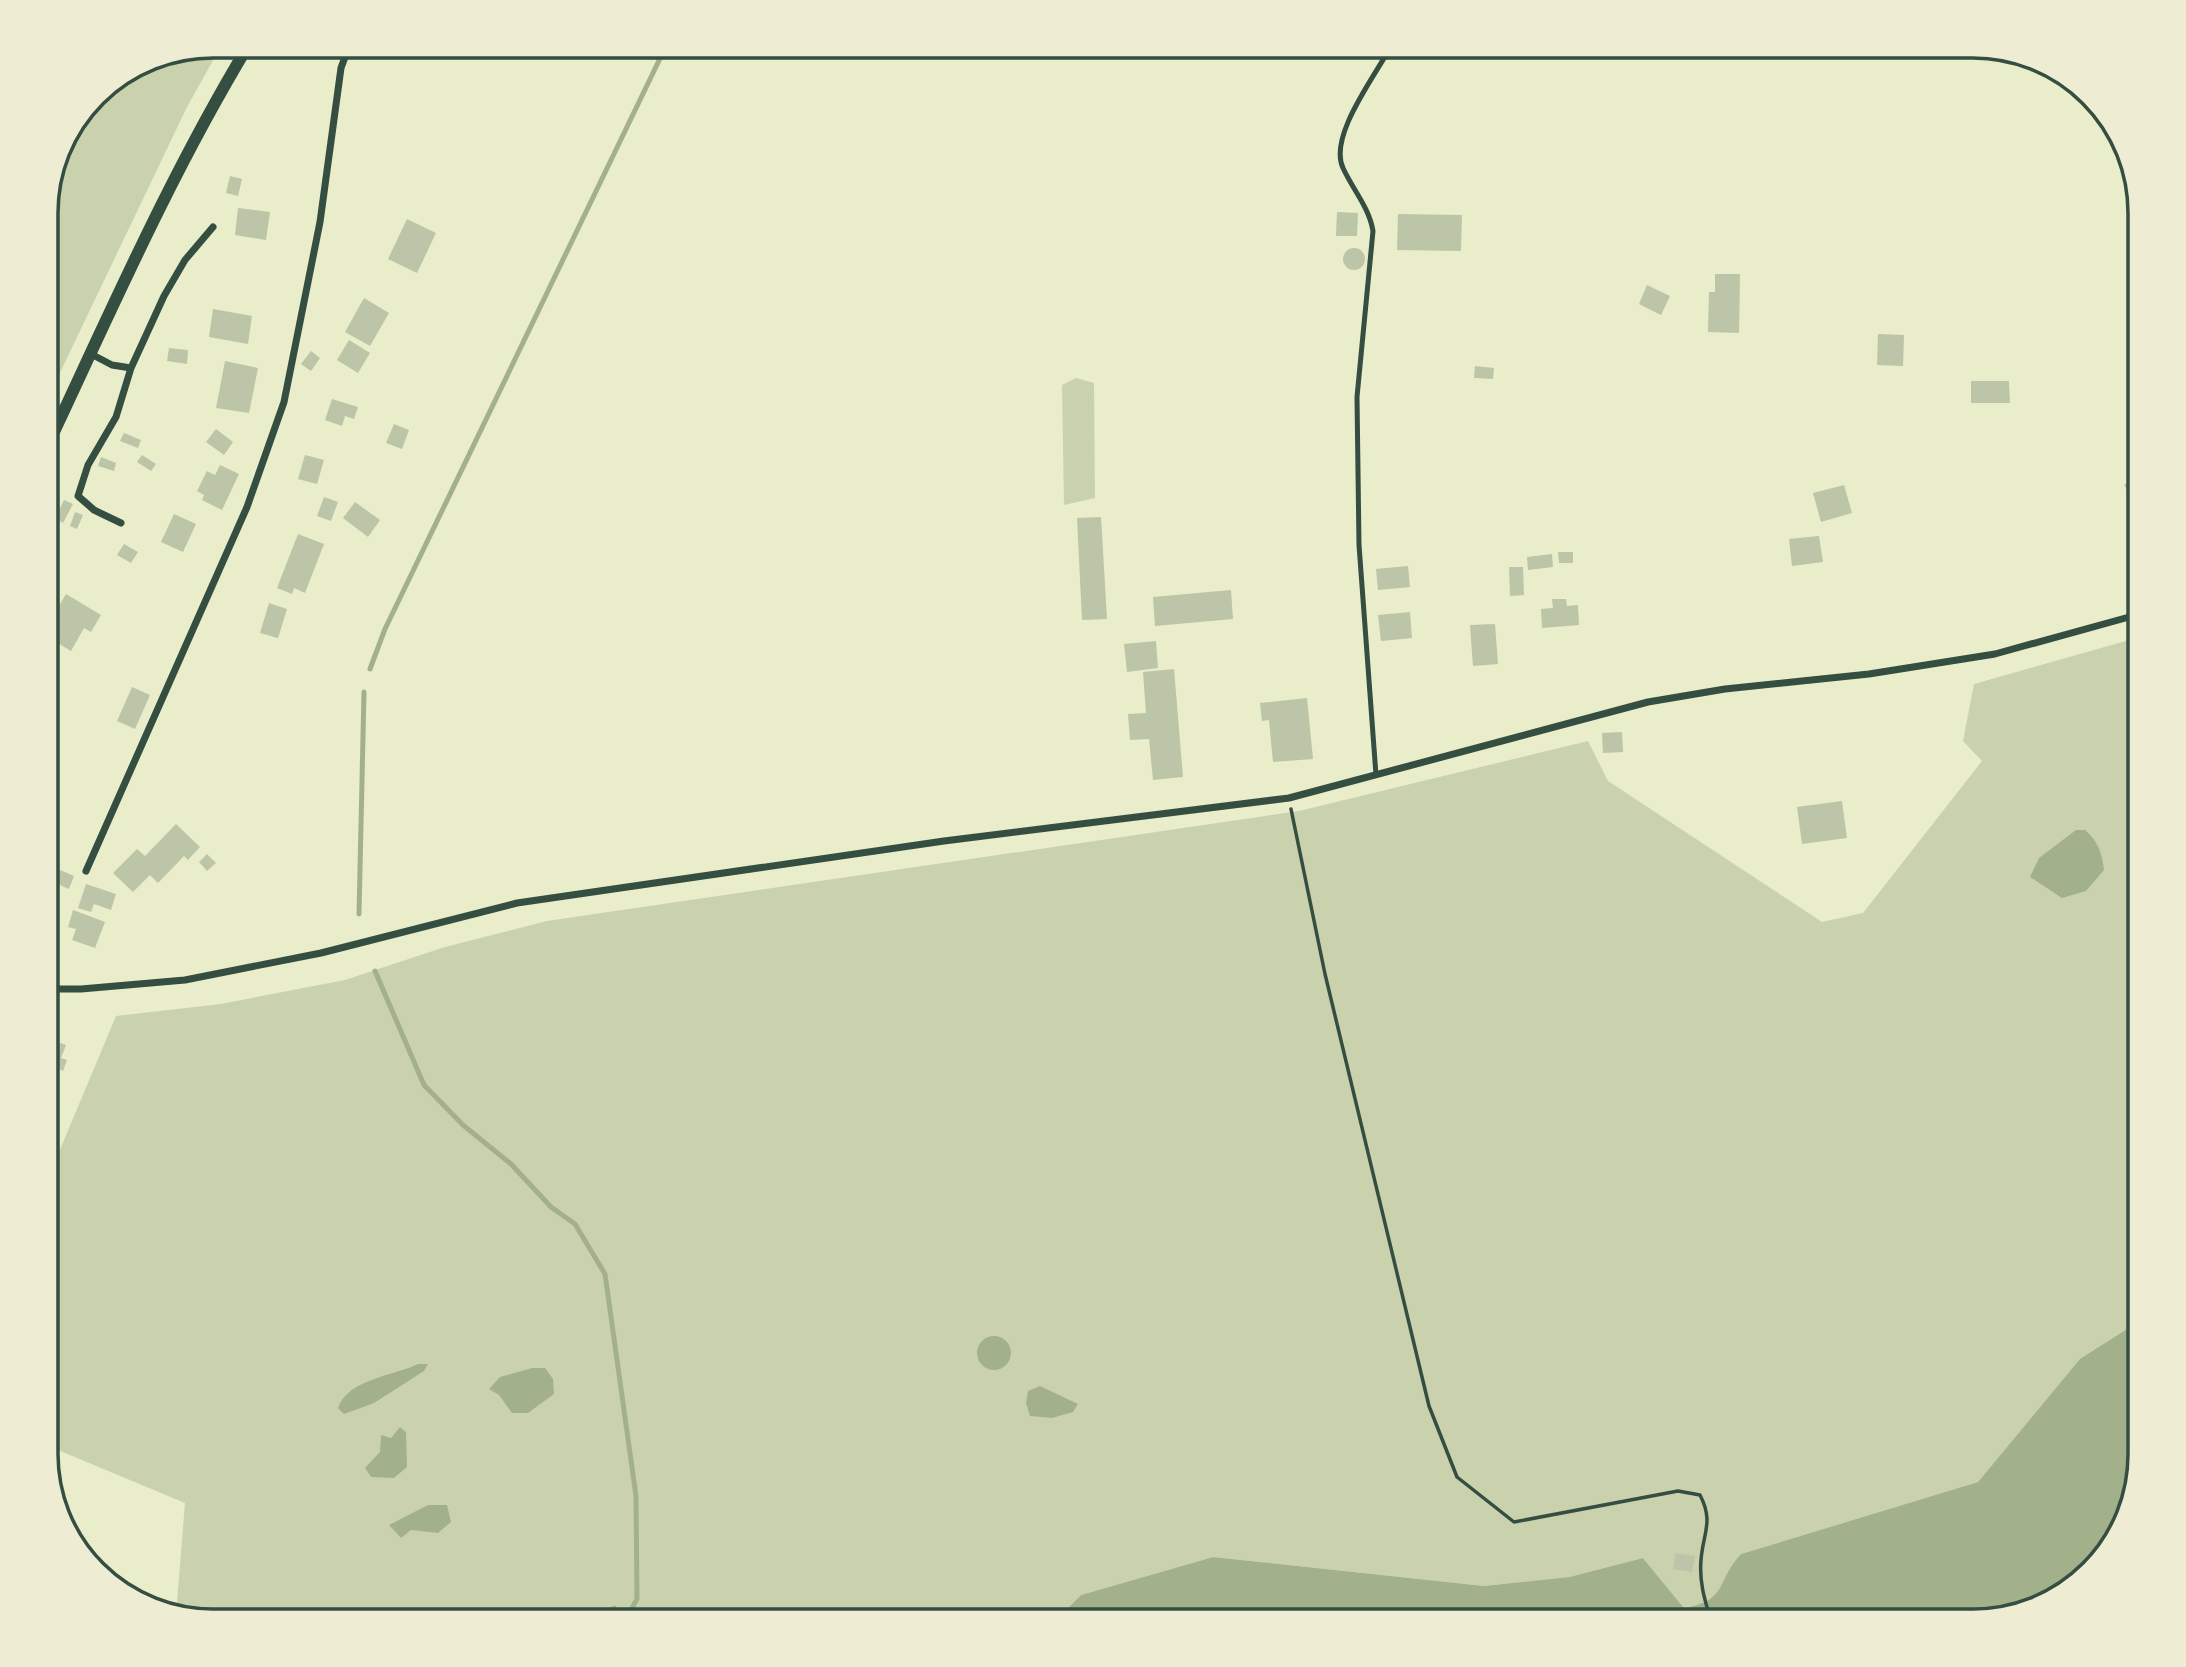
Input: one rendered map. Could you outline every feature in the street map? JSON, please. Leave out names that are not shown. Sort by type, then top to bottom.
[{"type":"street","points":[[58,424],[180,164],[241,58]]},
{"type":"street","points":[[86,871],[247,507],[284,402],[320,222],[341,68],[345,58]]},
{"type":"street","points":[[121,523],[93,510],[78,496],[88,465],[116,417],[131,368],[171,284],[185,260],[213,227]]},
{"type":"street","points":[[91,354],[113,365],[131,368]]},
{"type":"street","points":[[58,989],[185,980],[321,953],[531,900],[944,841],[1289,798],[1648,702],[1725,689],[1869,674],[1995,654],[2128,617]]},
{"type":"lane","points":[[1376,776],[1359,545],[1357,397],[1374,245],[1371,215],[1341,164],[1339,144],[1345,127],[1384,58]]},
{"type":"path","points":[[1289,798],[1325,974],[1429,1406],[1457,1477],[1514,1522],[1678,1491],[1700,1495],[1710,1512],[1701,1558],[1701,1587],[1707,1609]]},
{"type":"shaded area","points":[[214,58],[187,107],[58,377],[58,203],[63,173],[74,144],[103,103],[127,84],[173,63]]},
{"type":"shaded area","points":[[1076,378],[1094,383],[1095,498],[1064,505],[1062,385]]},
{"type":"shaded area","points":[[2128,640],[2128,1328],[2080,1360],[1978,1482],[1741,1554],[1715,1595],[1698,1605],[1684,1608],[1643,1558],[1569,1577],[1484,1586],[1213,1557],[1081,1595],[1067,1609],[617,1609],[615,1605],[605,1609],[193,1608],[177,1604],[185,1503],[58,1450],[58,1154],[116,1016],[221,1004],[345,980],[445,947],[547,921],[1299,811],[1588,741],[1608,781],[1822,922],[1863,913],[1982,761],[1963,741],[1974,684]]},
{"type":"shaded area","points":[[2076,830],[2085,830],[2093,838],[2101,853],[2104,870],[2086,891],[2062,898],[2030,877],[2039,858]]},
{"type":"shaded area","points":[[2127,1329],[2128,1454],[2127,1474],[2120,1504],[2096,1549],[2075,1571],[2042,1593],[2023,1601],[1983,1609],[1067,1609],[1081,1595],[1213,1557],[1484,1586],[1569,1577],[1643,1558],[1684,1608],[1698,1605],[1715,1595],[1741,1554],[1978,1482],[2080,1359]]},
{"type":"shaded area","points":[[994,1336],[1006,1341],[1011,1353],[1006,1365],[994,1370],[982,1365],[977,1353],[982,1341]]},
{"type":"shaded area","points":[[418,1364],[428,1364],[424,1371],[374,1403],[344,1414],[338,1408],[343,1398],[361,1384]]},
{"type":"shaded area","points":[[532,1368],[545,1368],[553,1379],[554,1394],[528,1413],[512,1413],[499,1395],[489,1389],[500,1377]]},
{"type":"shaded area","points":[[1040,1386],[1078,1404],[1073,1412],[1052,1418],[1030,1416],[1026,1403],[1028,1391]]},
{"type":"shaded area","points":[[400,1427],[406,1432],[407,1467],[394,1478],[371,1477],[365,1468],[380,1452],[381,1435],[391,1438]]},
{"type":"shaded area","points":[[428,1505],[447,1505],[451,1522],[438,1533],[411,1530],[401,1538],[389,1525]]},
{"type":"building","points":[[230,176],[242,179],[238,196],[226,193]]},
{"type":"building","points":[[238,208],[270,212],[266,240],[235,235]]},
{"type":"building","points":[[1337,212],[1358,213],[1357,236],[1336,236]]},
{"type":"building","points":[[1398,214],[1462,215],[1461,251],[1397,250]]},
{"type":"building","points":[[407,219],[436,233],[417,273],[388,259]]},
{"type":"building","points":[[1354,248],[1362,251],[1365,259],[1362,267],[1354,270],[1346,267],[1343,259],[1346,251]]},
{"type":"building","points":[[1715,274],[1740,274],[1739,333],[1708,332],[1709,292],[1715,292]]},
{"type":"building","points":[[1647,285],[1670,296],[1661,315],[1639,304]]},
{"type":"building","points":[[364,298],[389,313],[370,346],[345,332]]},
{"type":"building","points":[[213,309],[252,316],[248,344],[209,337]]},
{"type":"building","points":[[1878,334],[1904,335],[1903,366],[1877,365]]},
{"type":"building","points":[[349,340],[370,353],[358,373],[337,360]]},
{"type":"building","points":[[169,348],[188,350],[187,364],[167,361]]},
{"type":"building","points":[[311,351],[320,358],[311,371],[301,364]]},
{"type":"building","points":[[225,361],[258,368],[249,413],[216,408]]},
{"type":"building","points":[[1475,366],[1494,368],[1493,379],[1474,378]]},
{"type":"building","points":[[1971,381],[2009,381],[2010,403],[1971,403]]},
{"type":"building","points":[[332,399],[358,407],[354,419],[345,416],[342,426],[325,420]]},
{"type":"building","points":[[394,424],[409,430],[402,449],[386,443]]},
{"type":"building","points":[[216,429],[233,442],[224,455],[206,442]]},
{"type":"building","points":[[124,433],[141,440],[138,448],[120,441]]},
{"type":"building","points":[[142,455],[156,464],[151,471],[137,462]]},
{"type":"building","points":[[305,455],[324,460],[317,484],[298,479]]},
{"type":"building","points":[[101,457],[116,463],[114,471],[98,466]]},
{"type":"building","points":[[220,465],[239,474],[222,510],[202,500],[204,495],[197,491],[207,471],[215,475]]},
{"type":"building","points":[[1844,485],[1852,513],[1821,522],[1813,493]]},
{"type":"building","points":[[324,497],[338,502],[331,521],[317,516]]},
{"type":"building","points":[[64,500],[73,504],[63,523],[58,520],[58,512]]},
{"type":"building","points":[[355,502],[380,520],[368,537],[343,518]]},
{"type":"building","points":[[75,512],[83,515],[77,529],[70,526]]},
{"type":"building","points":[[174,514],[196,524],[183,552],[161,542]]},
{"type":"building","points":[[1101,517],[1107,619],[1082,620],[1077,518]]},
{"type":"building","points":[[298,534],[324,544],[305,593],[294,588],[292,594],[277,588]]},
{"type":"building","points":[[1819,536],[1823,562],[1792,566],[1789,539]]},
{"type":"building","points":[[124,544],[138,552],[131,563],[117,555]]},
{"type":"building","points":[[1558,552],[1573,552],[1573,563],[1559,563]]},
{"type":"building","points":[[1552,554],[1553,567],[1528,570],[1527,557]]},
{"type":"building","points":[[1408,566],[1410,587],[1378,590],[1376,569]]},
{"type":"building","points":[[1509,567],[1523,567],[1524,595],[1510,596]]},
{"type":"building","points":[[1231,590],[1233,619],[1155,626],[1153,597]]},
{"type":"building","points":[[66,594],[101,615],[91,632],[84,628],[71,651],[58,643],[58,608]]},
{"type":"building","points":[[1552,599],[1566,599],[1567,606],[1578,605],[1579,625],[1542,628],[1541,609],[1553,608]]},
{"type":"building","points":[[269,603],[287,609],[278,638],[260,633]]},
{"type":"building","points":[[1410,612],[1412,638],[1381,641],[1378,615]]},
{"type":"building","points":[[1495,624],[1498,664],[1473,666],[1470,625]]},
{"type":"building","points":[[1156,641],[1158,668],[1127,672],[1124,644]]},
{"type":"building","points":[[1174,669],[1183,777],[1153,780],[1149,739],[1130,740],[1128,714],[1146,713],[1143,672]]},
{"type":"building","points":[[132,687],[150,695],[135,729],[117,721]]},
{"type":"building","points":[[1307,698],[1313,759],[1273,762],[1269,720],[1262,721],[1260,703]]},
{"type":"building","points":[[1622,732],[1623,752],[1603,753],[1602,733]]},
{"type":"building","points":[[1842,801],[1847,838],[1802,844],[1797,807]]},
{"type":"building","points":[[176,824],[200,847],[188,860],[184,856],[158,883],[150,875],[133,892],[113,873],[137,849],[145,856]]},
{"type":"building","points":[[207,854],[216,863],[207,871],[199,862]]},
{"type":"building","points":[[60,870],[74,876],[69,889],[58,884]]},
{"type":"building","points":[[86,884],[116,894],[111,910],[94,904],[91,912],[78,908]]},
{"type":"building","points":[[73,910],[105,922],[95,948],[72,940],[76,929],[68,927]]},
{"type":"building","points":[[58,1042],[66,1045],[61,1058],[67,1060],[63,1071],[58,1068]]},
{"type":"building","points":[[1675,1553],[1695,1556],[1692,1572],[1673,1569]]},
{"type":"waterway","points":[[370,669],[385,629],[660,58]]},
{"type":"waterway","points":[[359,914],[364,692]]},
{"type":"waterway","points":[[375,971],[424,1085],[463,1125],[511,1164],[551,1207],[575,1224],[605,1274],[636,1496],[637,1599],[632,1609]]}]
